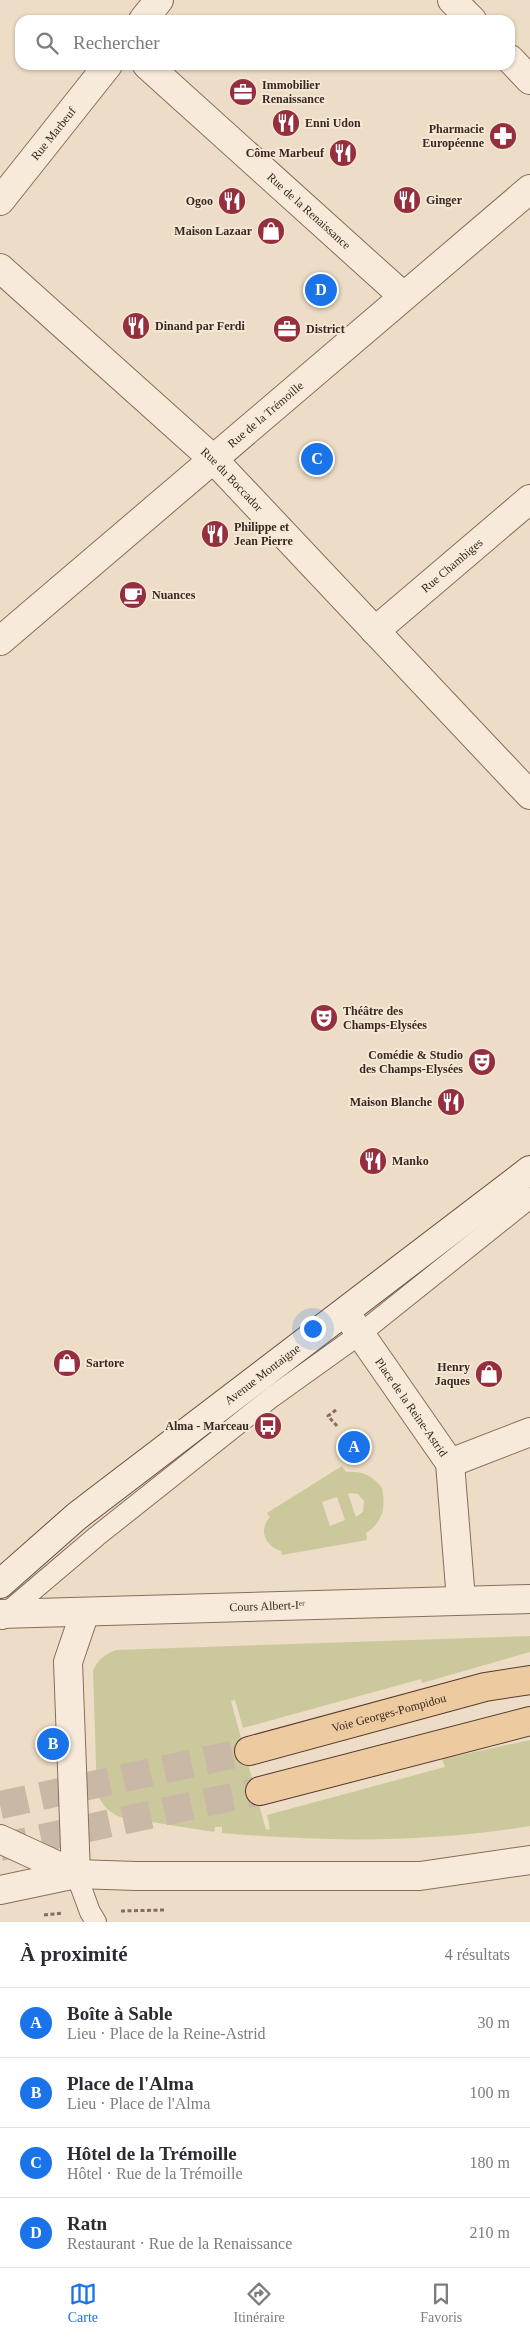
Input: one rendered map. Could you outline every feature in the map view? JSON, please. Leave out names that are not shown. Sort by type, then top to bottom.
[{"type":"main road","points":[[485,1686],[530,1673]]},
{"type":"main road","name":"Voie Georges-Pompidou","points":[[249,1750],[485,1686],[530,1680]]},
{"type":"main road","points":[[260,1791],[530,1721]]},
{"type":"street","points":[[147,15],[159,0]]},
{"type":"street","points":[[452,0],[467,15]]},
{"type":"street","points":[[515,64],[530,80]]},
{"type":"street","name":"Rue Marbeuf","points":[[0,201],[104,70]]},
{"type":"street","name":"Rue de la Renaissance","points":[[153,70],[403,296]]},
{"type":"street","name":"Rue de la Trémoille","points":[[0,642],[530,189]]},
{"type":"street","name":"Rue du Boccador","points":[[0,268],[213,459],[530,795]]},
{"type":"street","name":"Rue Chambiges","points":[[375,631],[530,499]]},
{"type":"street","name":"Avenue Montaigne","points":[[0,1584],[77,1516],[353,1323],[530,1170]]},
{"type":"street","name":"Place de la Reine-Astrid","points":[[353,1323],[450,1463],[460,1600]]},
{"type":"street","points":[[450,1463],[530,1432]]},
{"type":"street","name":"Cours Albert-Iᵉʳ","points":[[2,1617],[85,1612],[530,1599]]},
{"type":"street","points":[[76,1874],[68,1662],[85,1612]]},
{"type":"street","points":[[0,1839],[76,1874]]},
{"type":"street","points":[[0,1890],[76,1874],[136,1876],[420,1876],[530,1860]]},
{"type":"lane","name":"Avenue Montaigne","points":[[2,1617],[97,1536],[272,1397],[353,1323],[530,1198]]},
{"type":"lane","points":[[76,1874],[93,1917]]},
{"type":"path","points":[[336,1410],[328,1416],[337,1426]]},
{"type":"shaded area","points":[[342,1466],[346,1472],[362,1473],[370,1477],[382,1488],[384,1501],[382,1514],[372,1529],[366,1533],[367,1540],[282,1555],[281,1551],[275,1549],[265,1537],[264,1527],[270,1517],[267,1513]],"holes":[[[348,1494],[358,1494],[364,1501],[363,1512],[356,1517]],[[337,1497],[345,1520],[330,1526],[322,1502]]]},
{"type":"shaded area","points":[[530,1636],[530,1652],[422,1683],[421,1679],[243,1728],[235,1700],[231,1701],[266,1830],[270,1829],[267,1815],[445,1767],[442,1759],[530,1740],[530,1826],[492,1832],[415,1838],[337,1839],[260,1836],[222,1833],[222,1827],[215,1827],[214,1832],[120,1817],[106,1808],[97,1793],[93,1671],[102,1658],[116,1650]]},
{"type":"tunnel","points":[[0,1805],[249,1751]]},
{"type":"tunnel","points":[[0,1847],[260,1791]]},
{"type":"place","name":"Immobilier Renaissance","points":[[243,92]]},
{"type":"place","name":"Enni Udon","points":[[286,123]]},
{"type":"place","name":"Pharmacie Européenne","points":[[503,136]]},
{"type":"place","name":"Côme Marbeuf","points":[[343,153]]},
{"type":"place","name":"Ginger","points":[[407,200]]},
{"type":"place","name":"Ogoo","points":[[232,201]]},
{"type":"place","name":"Maison Lazaar","points":[[271,231]]},
{"type":"place","name":"Ratn","points":[[321,290]]},
{"type":"place","name":"Dinand par Ferdi","points":[[136,326]]},
{"type":"place","name":"District","points":[[287,329]]},
{"type":"place","name":"Hôtel de la Trémoille","points":[[317,459]]},
{"type":"place","name":"Philippe et Jean Pierre","points":[[215,534]]},
{"type":"place","name":"Nuances","points":[[133,595]]},
{"type":"place","name":"Théâtre des Champs-Elysées","points":[[324,1018]]},
{"type":"place","name":"Comédie & Studio des Champs-Elysées","points":[[482,1062]]},
{"type":"place","name":"Maison Blanche","points":[[451,1102]]},
{"type":"place","name":"Manko","points":[[373,1161]]},
{"type":"place","name":"Sartore","points":[[67,1363]]},
{"type":"place","name":"Henry Jaques","points":[[489,1374]]},
{"type":"place","name":"Alma - Marceau","points":[[268,1426]]},
{"type":"place","name":"Boîte à Sable","points":[[354,1447]]},
{"type":"place","name":"Place de l'Alma","points":[[53,1744]]}]
